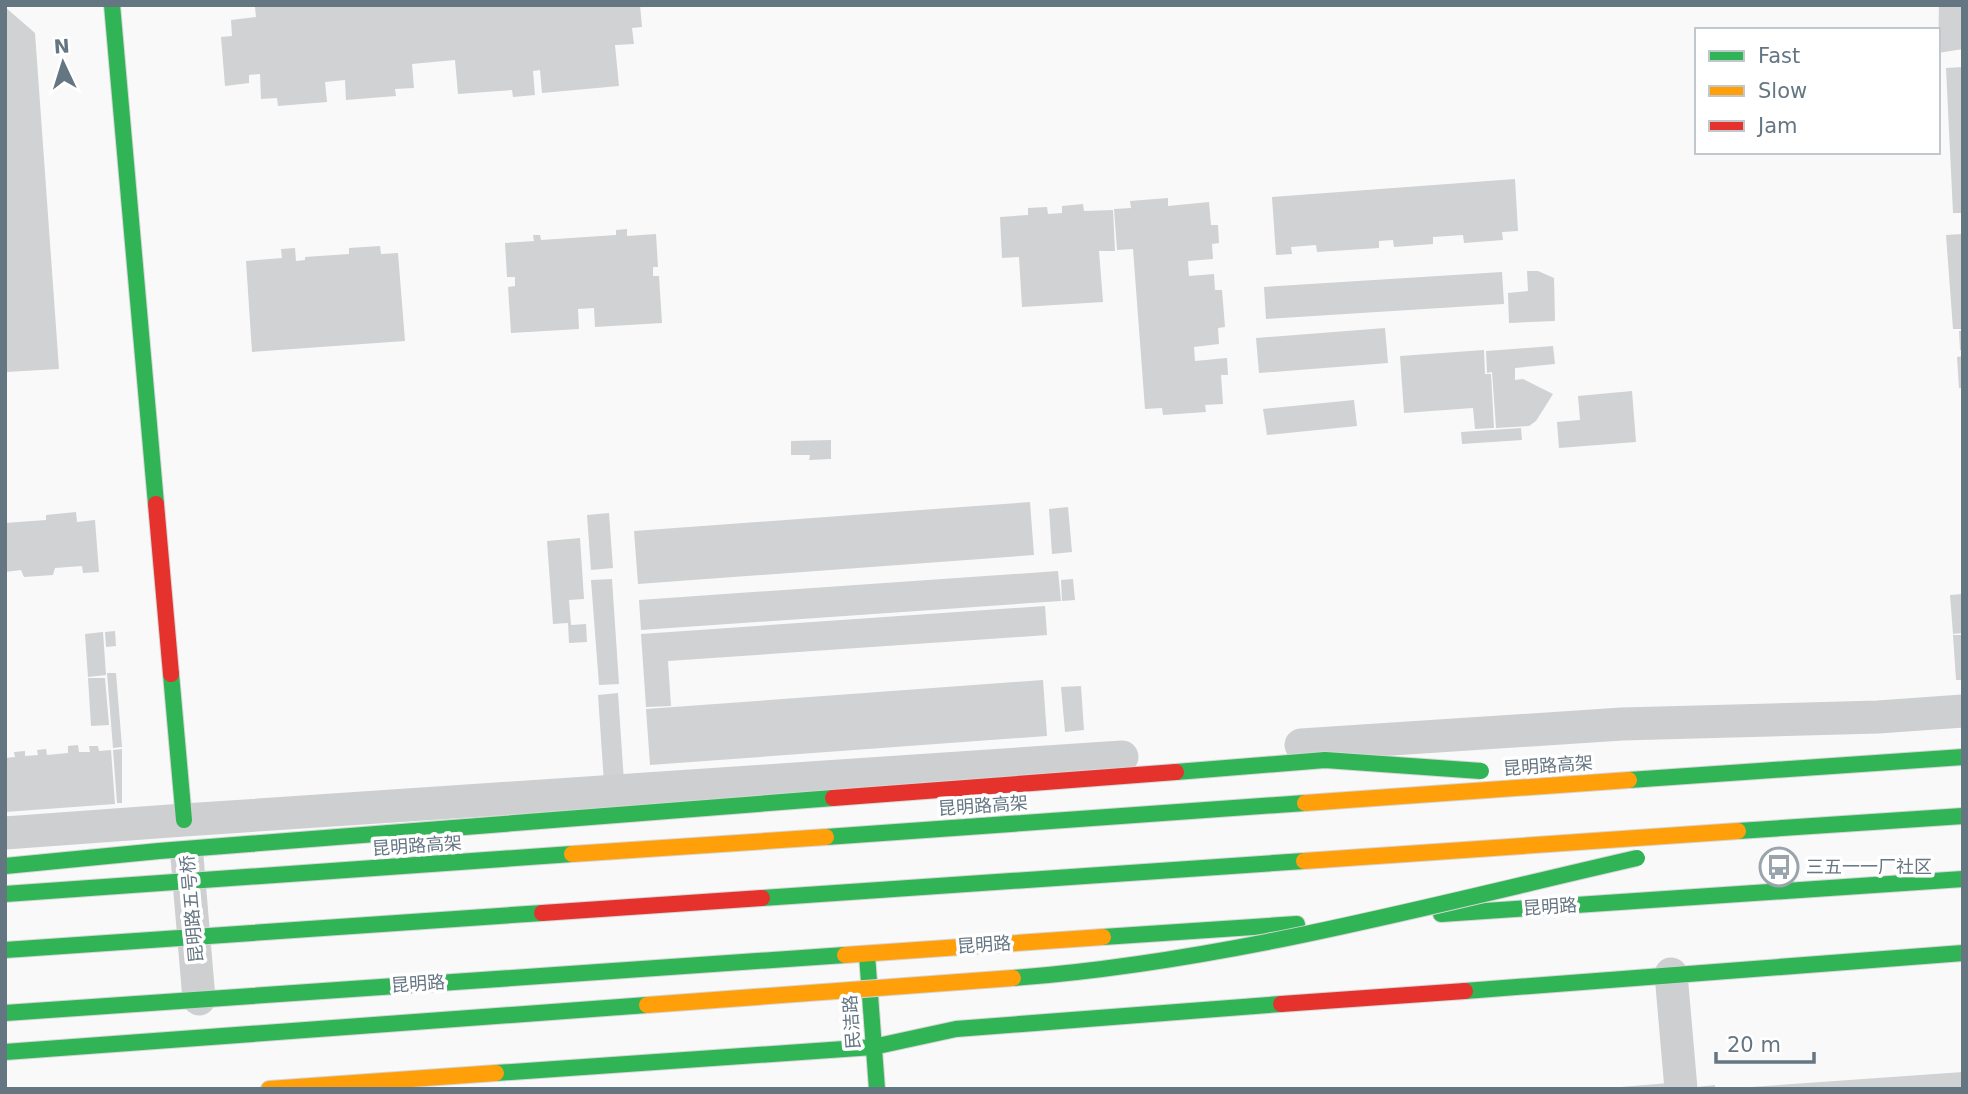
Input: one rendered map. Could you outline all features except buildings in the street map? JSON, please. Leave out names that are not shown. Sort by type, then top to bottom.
[{"type":"main road","points":[[112,5],[184,820]]},
{"type":"main road","name":"昆明路高架","points":[[5,894],[1963,757]]},
{"type":"main road","points":[[5,866],[172,850],[1325,760],[1615,781]]},
{"type":"main road","points":[[5,950],[1963,816]]},
{"type":"main road","points":[[5,1052],[1060,974],[1149,963],[1258,945],[1757,831]]},
{"type":"main road","name":"昆明路","points":[[5,1013],[1963,879]]},
{"type":"main road","name":"民洁路","points":[[866,953],[877,1089]]},
{"type":"main road","points":[[269,1089],[873,1047],[956,1029],[1963,953]]},
{"type":"street","points":[[5,833],[1622,724],[1963,711]]},
{"type":"street","name":"昆明路五号桥","points":[[184,820],[200,999]]},
{"type":"street","points":[[1671,974],[1681,1089]]},
{"type":"traffic: fast","points":[[112,5],[156,504]]},
{"type":"traffic: fast","points":[[171,674],[184,820]]},
{"type":"traffic: fast","points":[[1629,780],[1963,757]]},
{"type":"traffic: fast","points":[[1176,772],[1325,760],[1481,771]]},
{"type":"traffic: fast","points":[[5,866],[159,851],[833,798]]},
{"type":"traffic: fast","points":[[826,837],[1305,803]]},
{"type":"traffic: fast","points":[[1738,831],[1963,816]]},
{"type":"traffic: fast","points":[[5,894],[572,854]]},
{"type":"traffic: fast","points":[[1013,978],[1171,959],[1249,945],[1327,930],[1637,858]]},
{"type":"traffic: fast","points":[[762,898],[1304,861]]},
{"type":"traffic: fast","points":[[1441,914],[1963,879]]},
{"type":"traffic: fast","points":[[5,950],[542,913]]},
{"type":"traffic: fast","points":[[1103,937],[1297,924]]},
{"type":"traffic: fast","points":[[1465,991],[1963,953]]},
{"type":"traffic: fast","points":[[5,1013],[845,955]]},
{"type":"traffic: fast","points":[[867,955],[877,1089]]},
{"type":"traffic: fast","points":[[496,1073],[873,1047],[956,1029],[1281,1004]]},
{"type":"traffic: fast","points":[[5,1052],[647,1005]]},
{"type":"traffic: slow","points":[[1305,803],[1629,780]]},
{"type":"traffic: slow","points":[[1304,861],[1738,831]]},
{"type":"traffic: slow","points":[[572,854],[826,837]]},
{"type":"traffic: slow","points":[[845,955],[1103,937]]},
{"type":"traffic: slow","points":[[647,1005],[1013,978]]},
{"type":"traffic: slow","points":[[269,1089],[496,1073]]},
{"type":"traffic: jam","points":[[156,504],[171,674]]},
{"type":"traffic: jam","points":[[833,798],[1176,772]]},
{"type":"traffic: jam","points":[[542,913],[762,898]]},
{"type":"traffic: jam","points":[[1281,1004],[1465,991]]},
{"type":"place","name":"三五一一厂社区","points":[[1779,867]]}]
